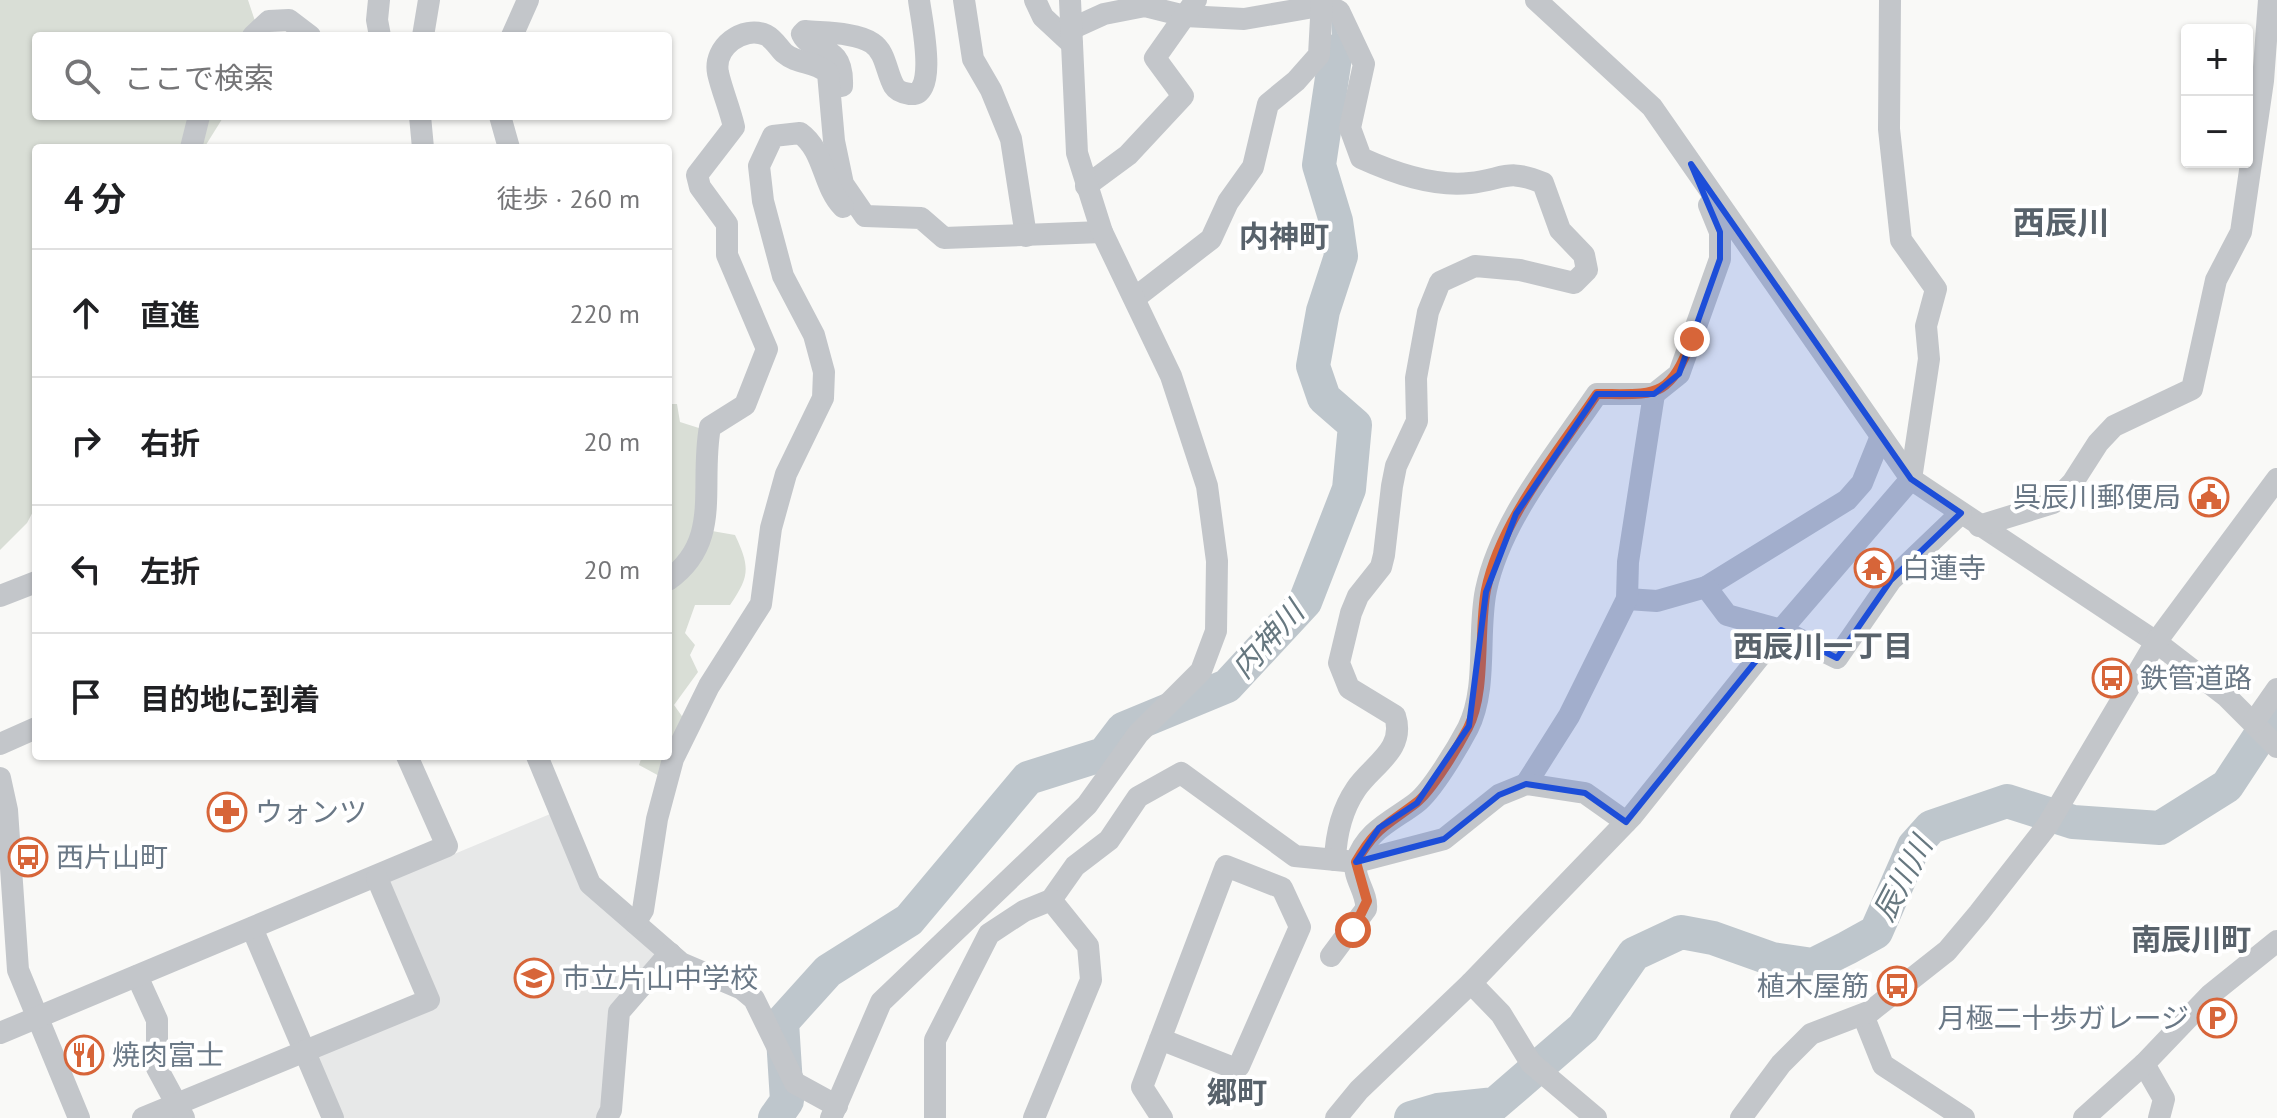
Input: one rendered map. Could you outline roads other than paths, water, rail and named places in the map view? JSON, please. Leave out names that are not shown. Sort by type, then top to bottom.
[{"type":"street","points":[[379,0],[380,32]]},
{"type":"street","points":[[424,32],[429,0]]},
{"type":"street","points":[[514,32],[528,0]]},
{"type":"street","points":[[831,102],[842,84],[838,63],[828,49],[805,40],[802,34],[805,31],[866,40],[879,49],[894,87],[906,94],[917,94],[923,90],[927,75],[919,0]]},
{"type":"street","points":[[964,0],[973,59],[991,90],[1011,139],[1026,236]]},
{"type":"street","points":[[1035,0],[1043,17],[1072,37]]},
{"type":"street","points":[[538,760],[590,884],[681,963],[742,989],[754,999],[795,1083],[834,1112],[881,1002],[1087,805],[1138,734],[1201,671],[1216,631],[1217,561],[1207,486],[1171,376],[1136,297],[1102,232],[1086,186],[1077,153],[1070,0]]},
{"type":"street","points":[[1536,0],[1652,107],[1911,479],[2156,642],[2254,722],[2277,747]]},
{"type":"street","points":[[1336,1118],[1359,1090],[1471,983],[1626,822],[1781,630],[1911,479],[1929,359],[1926,326],[1936,289],[1901,240],[1889,129],[1890,0]]},
{"type":"street","points":[[1706,587],[1727,615],[1781,630],[1837,658],[1891,580],[1970,520],[2053,503],[2073,482],[2098,443],[2114,426],[2192,389],[2216,280],[2241,232],[2263,81],[2269,0]]},
{"type":"street","points":[[1072,37],[1104,14],[1145,6],[1190,8],[1244,19],[1326,5]]},
{"type":"street","points":[[1136,297],[1211,239],[1228,202],[1253,167],[1268,104],[1296,81],[1319,55],[1326,5]]},
{"type":"street","points":[[1326,5],[1364,64],[1350,128],[1361,158],[1399,175],[1467,184],[1520,173],[1543,183],[1560,230],[1584,255],[1587,270],[1574,283],[1520,270],[1475,266],[1440,282],[1428,312],[1416,378],[1417,421],[1396,466],[1381,567],[1358,596],[1339,663],[1349,688],[1395,716],[1398,736],[1381,765],[1357,787],[1341,819],[1346,861],[1366,909],[1331,956]]},
{"type":"street","points":[[1086,186],[1128,155],[1183,96],[1155,58],[1190,8]]},
{"type":"street","points":[[257,32],[269,21],[289,20],[305,32]]},
{"type":"street","points":[[672,577],[683,569],[699,548],[710,427],[745,405],[767,349],[731,269],[727,255],[727,224],[700,187],[697,175],[734,127],[718,72],[721,53],[736,36],[752,31],[770,36],[785,54],[800,62],[811,61],[828,73],[843,184],[865,216]]},
{"type":"street","points":[[192,144],[198,120]]},
{"type":"street","points":[[420,120],[423,144]]},
{"type":"street","points":[[501,120],[508,144]]},
{"type":"street","points":[[635,923],[643,910],[657,819],[673,759],[709,686],[761,604],[771,528],[786,474],[823,398],[824,372],[814,335],[783,276],[763,201],[759,166],[768,142],[782,133],[800,133],[816,145],[834,197],[846,210],[865,216],[921,218],[944,238],[1102,232]]},
{"type":"street","points":[[1346,861],[1382,825],[1417,803],[1469,726],[1479,678],[1486,592],[1494,563],[1516,514],[1597,394],[1654,394],[1679,374],[1720,259],[1720,232],[1691,164]]},
{"type":"street","points":[[1526,784],[1569,716],[1627,599],[1628,562],[1654,394]]},
{"type":"street","points":[[1627,599],[1657,601],[1706,587],[1847,500],[1862,483],[1881,436]]},
{"type":"street","points":[[1741,1118],[1781,1064],[1811,1034],[1863,1015],[1947,951],[2053,815],[2156,642],[2277,479]]},
{"type":"street","points":[[0,596],[32,584]]},
{"type":"street","points":[[2254,722],[2277,689]]},
{"type":"street","points":[[0,744],[32,730]]},
{"type":"street","points":[[0,1033],[377,878],[447,846],[409,760]]},
{"type":"street","points":[[935,1118],[935,1040],[989,934],[1024,911],[1051,900],[1075,866],[1109,840],[1138,797],[1181,773],[1295,856],[1346,861],[1444,839],[1499,795],[1526,784],[1585,793],[1626,822]]},
{"type":"street","points":[[0,778],[7,810],[6,892],[18,970],[79,1118]]},
{"type":"street","points":[[1160,1039],[1231,1067],[1239,1066],[1300,927],[1282,888],[1226,866],[1160,1039],[1142,1087],[1162,1118]]},
{"type":"street","points":[[143,1118],[182,1111],[304,1052],[429,1000],[377,878]]},
{"type":"street","points":[[1034,1118],[1091,980],[1088,946],[1051,900]]},
{"type":"street","points":[[252,928],[333,1118]]},
{"type":"street","points":[[2084,1118],[2144,1064],[2210,995],[2277,941]]},
{"type":"street","points":[[607,1118],[611,1110],[619,1012],[670,953]]},
{"type":"street","points":[[137,976],[157,1020],[157,1068],[182,1111]]},
{"type":"street","points":[[1471,983],[1501,1014],[1537,1069],[1596,1118]]},
{"type":"street","points":[[1863,1015],[1883,1065],[1964,1118]]},
{"type":"street","points":[[2144,1064],[2164,1099],[2159,1118]]},
{"type":"waterway","name":"内神川","points":[[1334,20],[1336,51]]},
{"type":"waterway","name":"内神川","points":[[775,1118],[787,1101],[782,1022],[828,971],[909,920],[1028,778],[1104,754],[1123,729],[1227,686],[1305,602],[1349,489],[1355,425],[1324,398],[1313,366],[1323,311],[1341,256],[1336,221],[1319,165],[1336,51]]},
{"type":"waterway","name":"辰川川","points":[[1411,1118],[1438,1110],[1495,1104],[1583,1028],[1634,954],[1681,932],[1713,938],[1772,959],[1813,965],[1876,932],[1914,846],[1931,827],[2007,801],[2073,822],[2160,828],[2227,786],[2277,710]]},
{"type":"place","name":"呉辰川郵便局","points":[[2209,497]]},
{"type":"place","name":"白蓮寺","points":[[1874,568]]},
{"type":"place","name":"鉄管道路","points":[[2112,678]]},
{"type":"place","name":"ウォンツ","points":[[227,812]]},
{"type":"place","name":"西片山町","points":[[28,857]]},
{"type":"place","name":"市立片山中学校","points":[[534,978]]},
{"type":"place","name":"植木屋筋","points":[[1897,986]]},
{"type":"place","name":"月極二十歩ガレージ","points":[[2217,1018]]},
{"type":"place","name":"焼肉富士","points":[[84,1055]]},
{"type":"district","name":"西辰川","points":[[2061,223]]},
{"type":"district","name":"内神町","points":[[1284,237]]},
{"type":"district","name":"西辰川一丁目","points":[[1823,647]]},
{"type":"district","name":"南辰川町","points":[[2191,940]]},
{"type":"district","name":"郷町","points":[[1237,1093]]}]
